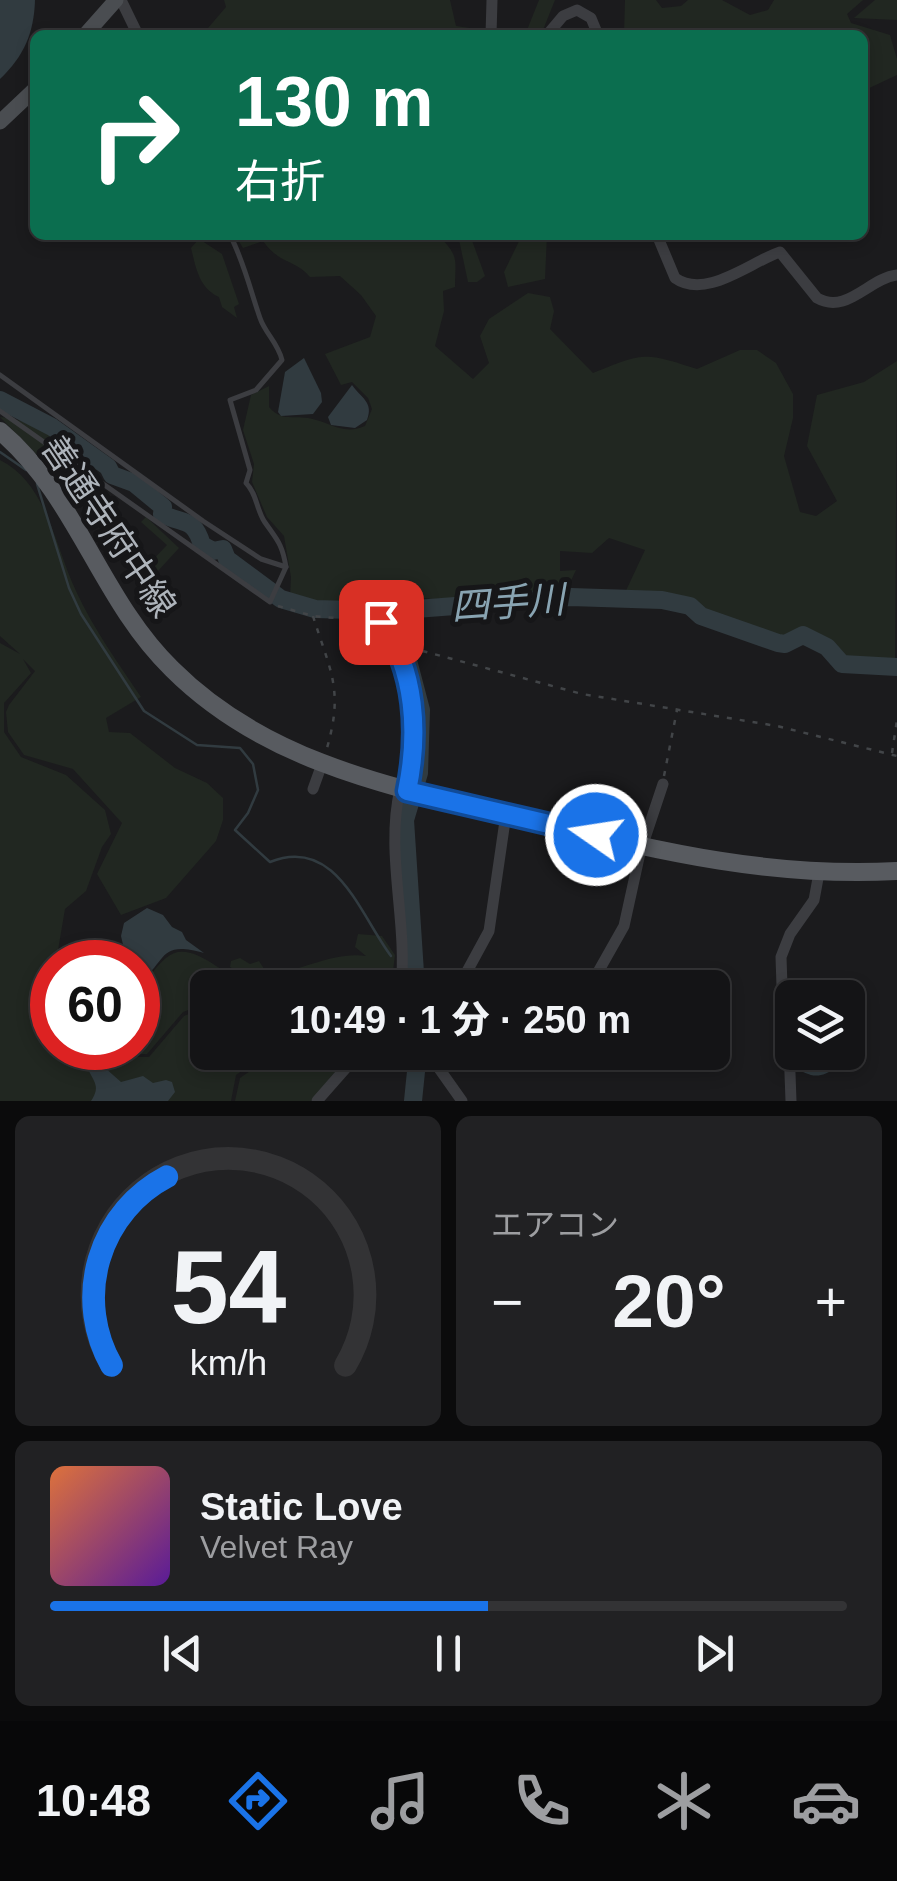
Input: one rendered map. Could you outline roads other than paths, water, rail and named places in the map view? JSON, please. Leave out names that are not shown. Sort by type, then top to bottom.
[{"type":"main road","points":[[90,30],[119,0]]},
{"type":"main road","points":[[0,122],[30,93]]},
{"type":"main road","name":"善通寺府中線","points":[[0,430],[50,484],[116,602],[151,647],[173,671],[243,725],[274,743],[322,764],[409,791],[719,863],[819,873],[897,871]]},
{"type":"street","points":[[119,0],[135,30]]},
{"type":"street","points":[[491,30],[492,0]]},
{"type":"street","points":[[552,30],[563,16],[577,10],[591,18],[596,30]]},
{"type":"street","points":[[658,240],[675,278],[693,285],[718,281],[780,252],[817,298],[826,303],[849,299],[887,276],[897,275]]},
{"type":"street","points":[[381,622],[404,664],[414,714],[409,791],[394,816],[403,970]]},
{"type":"street","points":[[313,789],[322,764]]},
{"type":"street","points":[[599,970],[624,926],[642,846],[663,784]]},
{"type":"street","points":[[468,970],[489,930],[506,814]]},
{"type":"street","points":[[791,1101],[792,1032],[782,986],[781,957],[790,934],[814,900],[819,873]]},
{"type":"street","points":[[318,1101],[345,1070]]},
{"type":"street","points":[[440,1070],[462,1101]]},
{"type":"lane","points":[[0,411],[270,601],[286,569],[280,539],[264,520],[254,492],[246,483],[250,470],[230,400],[256,390],[282,360],[262,323],[232,240]]},
{"type":"lane","points":[[0,375],[203,521],[261,559],[286,569]]},
{"type":"waterway","name":"四手川","points":[[0,400],[52,427],[108,467],[112,475],[134,483],[163,507],[162,514],[192,526],[202,545],[213,551],[223,549],[227,559],[281,599],[315,609],[390,611],[571,597],[662,600],[690,606],[701,616],[778,643],[785,644],[803,635],[827,647],[842,664],[897,667]]},
{"type":"waterway","points":[[0,452],[26,470]]},
{"type":"waterway","points":[[37,484],[69,588],[81,614],[144,711],[197,745],[240,748],[253,764],[258,790],[235,830],[270,862],[293,857],[312,860],[329,869],[344,884],[391,956]]},
{"type":"waterway","points":[[390,611],[421,710],[419,773],[405,820],[415,970]]},
{"type":"waterway","points":[[409,962],[414,962]]},
{"type":"waterway","points":[[413,1101],[416,1070]]}]
